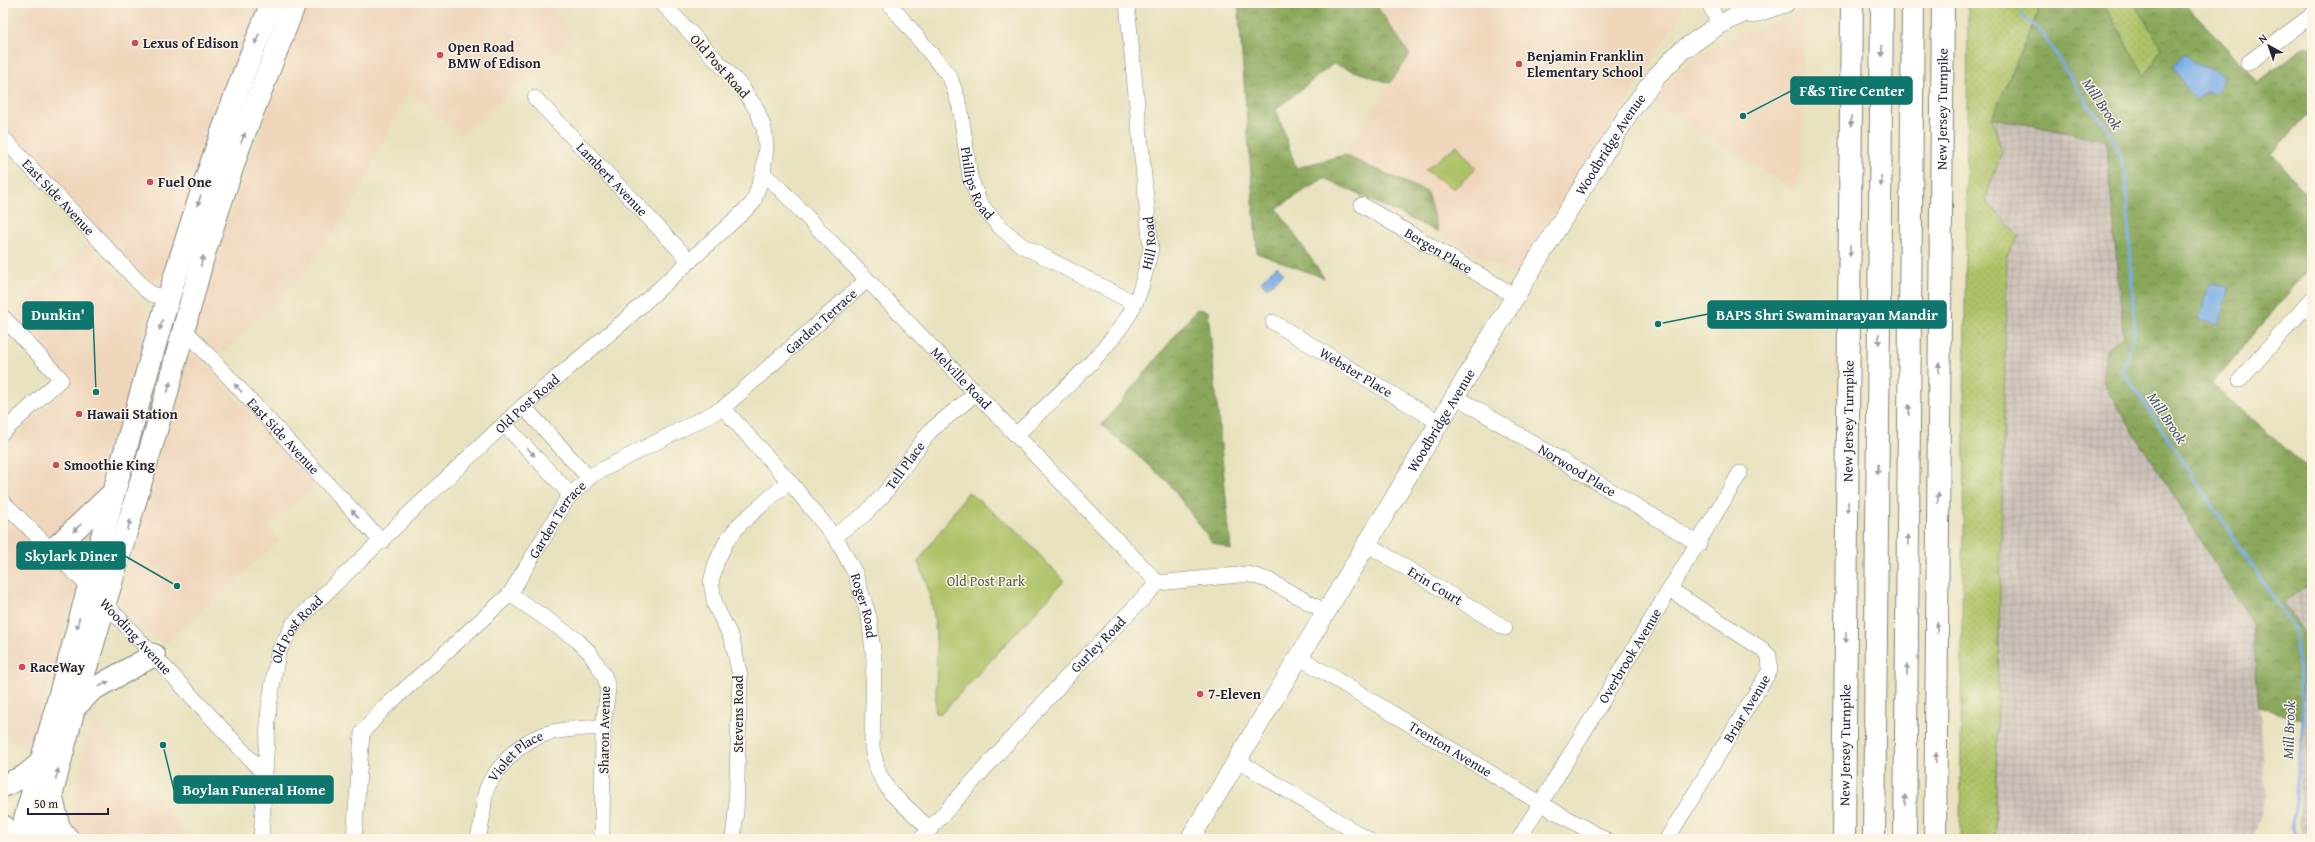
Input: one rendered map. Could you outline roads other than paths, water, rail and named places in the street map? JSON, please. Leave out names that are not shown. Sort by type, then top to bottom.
[{"type":"highway","points":[[19,839],[43,761],[88,585],[169,299],[205,183],[272,3]]},
{"type":"highway","points":[[40,839],[74,708],[104,602],[133,510],[205,250],[238,151],[295,3]]},
{"type":"highway","name":"New Jersey Turnpike","points":[[1844,839],[1852,3]]},
{"type":"highway","points":[[1874,839],[1882,3]]},
{"type":"highway","points":[[1905,839],[1913,3]]},
{"type":"highway","name":"New Jersey Turnpike","points":[[1935,839],[1943,3]]},
{"type":"highway","points":[[53,550],[115,491]]},
{"type":"highway","points":[[74,708],[92,690],[154,655]]},
{"type":"highway","points":[[3,786],[25,776],[43,761]]},
{"type":"highway","points":[[52,795],[59,828],[68,839]]},
{"type":"highway","points":[[3,826],[9,839]]},
{"type":"main road","name":"Woodbridge Avenue","points":[[1190,839],[1515,296],[1613,138],[1656,76],[1681,51],[1719,25],[1763,3]]},
{"type":"main road","name":"Woodbridge Avenue","points":[[1719,25],[1786,3]]},
{"type":"street","name":"Old Post Road","points":[[261,839],[269,706],[278,653],[294,623],[382,542],[523,406],[623,322],[753,203],[763,174],[766,147],[764,129],[757,110],[741,86],[662,3]]},
{"type":"street","name":"Phillips Road","points":[[889,3],[950,77],[960,107],[970,177],[980,204],[998,226],[1021,245],[1134,303]]},
{"type":"street","name":"Hill Road","points":[[1016,434],[1102,350],[1129,315],[1142,288],[1151,249],[1127,3]]},
{"type":"street","points":[[1709,3],[1719,25]]},
{"type":"street","points":[[2248,63],[2312,15]]},
{"type":"street","name":"Lambert Avenue","points":[[535,98],[690,261]]},
{"type":"street","name":"East Side Avenue","points":[[3,138],[146,290],[152,294],[169,299]]},
{"type":"street","name":"Melville Road","points":[[763,174],[868,280],[1158,583]]},
{"type":"street","name":"Bergen Place","points":[[1362,205],[1515,296]]},
{"type":"street","name":"Garden Terrace","points":[[354,839],[362,733],[382,710],[510,594],[571,494],[589,478],[723,408],[868,280]]},
{"type":"street","points":[[2240,380],[2312,299]]},
{"type":"street","points":[[3,317],[61,378],[3,432]]},
{"type":"street","name":"Webster Place","points":[[1273,322],[1440,422]]},
{"type":"street","name":"East Side Avenue","points":[[184,329],[382,542]]},
{"type":"street","name":"Tell Place","points":[[834,536],[864,515],[884,494],[930,431],[976,393]]},
{"type":"street","name":"Norwood Place","points":[[1455,396],[1699,544]]},
{"type":"street","points":[[523,406],[589,478]]},
{"type":"street","name":"Roger Road","points":[[723,408],[789,481],[834,536],[855,573],[869,617],[874,659],[872,748],[879,774],[891,793],[925,834]]},
{"type":"street","points":[[504,424],[571,494]]},
{"type":"street","name":"Overbrook Avenue","points":[[1520,839],[1540,803],[1699,544],[1740,473]]},
{"type":"street","name":"Stevens Road","points":[[733,839],[736,812],[740,676],[732,639],[715,605],[711,582],[716,563],[731,535],[740,524],[789,481]]},
{"type":"street","name":"Wooding Avenue","points":[[3,502],[88,585],[265,775]]},
{"type":"street","name":"Erin Court","points":[[1367,544],[1505,628]]},
{"type":"street","points":[[1158,583],[1248,574],[1268,580],[1326,612]]},
{"type":"street","name":"Gurley Road","points":[[925,834],[1076,667],[1158,583]]},
{"type":"street","name":"Briar Avenue","points":[[1667,839],[1770,670],[1769,656],[1762,649],[1671,590]]},
{"type":"street","name":"Sharon Avenue","points":[[510,594],[577,640],[598,664],[608,688],[603,727],[602,839]]},
{"type":"street","name":"Trenton Avenue","points":[[1299,657],[1540,803],[1604,839]]},
{"type":"street","name":"Violet Place","points":[[477,839],[481,830],[486,791],[491,781],[517,748],[531,738],[545,733],[603,727]]},
{"type":"street","points":[[1237,760],[1367,839]]},
{"type":"water","points":[[2183,55],[2186,55],[2202,67],[2217,71],[2222,82],[2218,90],[2213,93],[2205,92],[2198,100],[2194,99],[2187,91],[2174,66]]},
{"type":"water","points":[[1277,266],[1284,273],[1267,288],[1261,281]]},
{"type":"water","points":[[2210,283],[2229,288],[2218,325],[2199,320]]},
{"type":"waterway","name":"Mill Brook","points":[[2021,14],[2044,35],[2087,103],[2110,131],[2125,172],[2135,332],[2122,369],[2295,631],[2303,721],[2293,826],[2295,839]]},
{"type":"place","name":"Lexus of Edison","points":[[135,43]]},
{"type":"place","name":"Open Road BMW of Edison","points":[[440,55]]},
{"type":"place","name":"Benjamin Franklin Elementary School","points":[[1519,64]]},
{"type":"place","name":"F&S Tire Center","points":[[1743,116]]},
{"type":"place","name":"Fuel One","points":[[150,182]]},
{"type":"place","name":"BAPS Shri Swaminarayan Mandir","points":[[1658,324]]},
{"type":"place","name":"Dunkin'","points":[[96,392]]},
{"type":"place","name":"Hawaii Station","points":[[79,414]]},
{"type":"place","name":"Smoothie King","points":[[56,465]]},
{"type":"place","name":"Skylark Diner","points":[[177,586]]},
{"type":"place","name":"RaceWay","points":[[22,667]]},
{"type":"place","name":"7-Eleven","points":[[1200,694]]},
{"type":"place","name":"Boylan Funeral Home","points":[[163,745]]},
{"type":"park label","name":"Old Post Park","points":[[986,581]]}]
